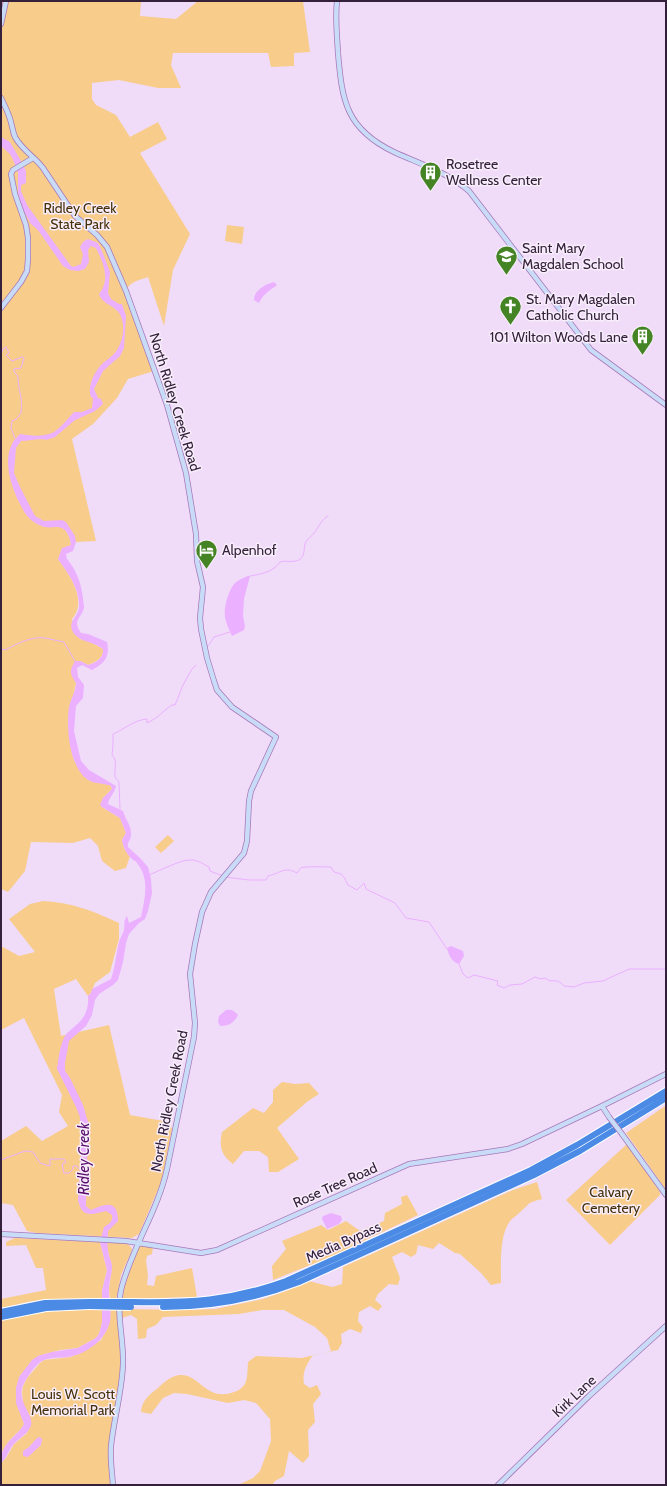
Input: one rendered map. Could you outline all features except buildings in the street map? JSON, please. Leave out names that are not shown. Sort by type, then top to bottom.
[{"type":"highway","name":"Media Bypass","points":[[131,1305],[210,1300],[254,1291],[286,1281],[531,1170],[577,1145],[666,1091]]},
{"type":"highway","name":"Media Bypass","points":[[1,1312],[45,1303],[187,1307],[210,1305],[244,1299],[288,1286],[534,1175],[580,1151],[666,1098]]},
{"type":"highway","name":"Media Bypass","points":[[1,1317],[24,1311],[89,1304]]},
{"type":"street","points":[[1,24],[6,1]]},
{"type":"street","points":[[337,1],[336,29],[341,84],[346,104],[356,122],[374,141],[394,152],[453,178],[469,192],[591,350],[666,405]]},
{"type":"street","points":[[1,98],[10,116],[16,138],[33,158],[11,172],[14,194],[26,225],[28,238],[28,259],[27,271],[21,282],[1,308]]},
{"type":"street","name":"North Ridley Creek Road","points":[[33,158],[38,161],[75,216],[97,235],[107,248],[143,335],[175,431],[186,474],[196,534],[198,567],[203,586],[200,618],[201,629],[207,658],[214,681],[218,690],[232,707],[276,737],[249,801],[247,841],[244,853],[211,892],[202,912],[195,944],[190,974],[195,1023],[194,1037],[165,1178],[127,1272],[120,1298],[119,1314],[123,1362],[120,1396],[111,1445],[113,1485]]},
{"type":"street","name":"Rose Tree Road","points":[[1,1234],[126,1241],[201,1253],[217,1250],[409,1164],[512,1147],[602,1106],[666,1074]]},
{"type":"street","points":[[602,1106],[666,1196]]},
{"type":"street","name":"Kirk Lane","points":[[498,1485],[590,1396],[666,1326]]},
{"type":"green space","name":"Ridley Creek State Park","points":[[1,1],[141,1],[140,16],[176,19],[198,1],[303,1],[310,52],[294,53],[294,66],[271,67],[268,53],[173,53],[171,65],[181,88],[158,88],[119,80],[92,83],[92,99],[96,105],[116,115],[130,137],[158,122],[167,139],[140,153],[190,234],[173,270],[164,326],[148,277],[133,282],[127,289],[132,316],[154,371],[128,379],[117,398],[93,424],[72,439],[96,541],[76,542],[66,531],[70,538],[71,545],[58,559],[76,588],[78,604],[72,619],[80,639],[91,642],[103,649],[101,657],[91,664],[88,665],[80,661],[76,661],[76,683],[70,739],[74,760],[79,768],[111,786],[112,789],[103,798],[102,807],[120,818],[126,833],[122,840],[124,848],[130,856],[126,868],[115,871],[102,861],[98,846],[90,838],[73,843],[31,842],[25,871],[8,892],[1,889]]},
{"type":"green space","points":[[227,225],[244,227],[242,244],[225,241]]},
{"type":"green space","points":[[168,835],[174,841],[161,853],[155,847]]},
{"type":"green space","points":[[43,901],[63,903],[82,908],[119,923],[119,939],[110,972],[95,983],[91,993],[88,996],[76,979],[54,989],[61,1036],[109,1025],[130,1115],[169,1122],[172,1129],[162,1180],[139,1234],[132,1238],[37,1233],[27,1231],[13,1205],[1,1203],[1,1141],[26,1126],[42,1141],[68,1126],[59,1112],[62,1095],[24,1018],[1,1030],[1,948],[3,947],[19,956],[35,952],[9,919],[30,904]]},
{"type":"green space","points":[[282,1082],[295,1084],[309,1083],[319,1094],[308,1101],[277,1128],[299,1159],[278,1172],[269,1172],[268,1157],[259,1151],[244,1151],[233,1164],[223,1154],[221,1146],[222,1132],[253,1108],[264,1113],[273,1102],[273,1090]]},
{"type":"green space","points":[[665,1106],[666,1107],[666,1190],[626,1133]]},
{"type":"green space","name":"Calvary Cemetery","points":[[627,1144],[660,1192],[660,1195],[610,1245],[566,1200]]},
{"type":"green space","points":[[537,1182],[542,1199],[533,1201],[529,1204],[511,1220],[506,1227],[501,1251],[501,1283],[491,1285],[481,1273],[460,1254],[455,1253],[439,1243],[433,1249],[418,1245],[416,1254],[411,1257],[402,1252],[392,1257],[400,1278],[398,1285],[389,1284],[378,1294],[375,1300],[382,1306],[378,1311],[370,1306],[359,1312],[358,1321],[363,1327],[361,1333],[350,1329],[341,1334],[342,1343],[338,1350],[321,1353],[331,1351],[327,1338],[315,1327],[284,1310],[262,1310],[239,1314],[163,1317],[156,1325],[147,1329],[146,1338],[138,1339],[137,1319],[131,1315],[122,1318],[121,1309],[215,1309],[263,1299],[309,1281],[332,1287],[342,1284],[343,1267],[513,1190]]},
{"type":"green space","points":[[407,1195],[418,1215],[330,1257],[273,1280],[272,1266],[286,1249],[282,1241],[321,1225],[328,1230],[346,1221],[360,1231],[384,1221],[385,1213],[402,1204],[401,1197]]},
{"type":"green space","points":[[15,1238],[100,1242],[107,1270],[102,1291],[103,1299],[50,1299],[1,1308],[1,1299],[46,1290],[43,1268],[36,1268],[26,1245],[6,1246],[6,1242]]},
{"type":"green space","points":[[107,1242],[126,1243],[132,1250],[121,1275],[116,1300],[110,1300],[109,1289],[112,1267]]},
{"type":"green space","points":[[140,1245],[153,1246],[152,1254],[147,1256],[146,1261],[148,1275],[147,1285],[154,1286],[156,1276],[192,1268],[197,1297],[122,1299],[126,1279]]},
{"type":"green space","points":[[63,1309],[103,1309],[102,1323],[99,1334],[96,1338],[78,1348],[60,1350],[38,1356],[19,1377],[24,1424],[9,1441],[1,1454],[1,1320],[25,1314]]},
{"type":"green space","name":"Louis W. Scott Memorial Park","points":[[111,1309],[117,1309],[121,1362],[116,1414],[108,1449],[110,1485],[1,1485],[1,1463],[6,1458],[14,1444],[27,1433],[29,1415],[23,1404],[22,1392],[27,1378],[44,1360],[70,1357],[81,1353],[101,1340],[107,1329]]},
{"type":"green space","points":[[313,1355],[305,1369],[304,1384],[310,1388],[317,1385],[321,1394],[313,1404],[315,1422],[308,1430],[309,1456],[303,1463],[289,1451],[284,1476],[275,1481],[272,1485],[238,1485],[253,1478],[260,1471],[271,1441],[270,1419],[256,1403],[244,1400],[228,1403],[187,1394],[174,1393],[163,1398],[151,1414],[141,1412],[144,1401],[149,1396],[167,1380],[179,1375],[186,1375],[192,1378],[208,1390],[215,1393],[231,1393],[237,1391],[244,1385],[247,1378],[248,1362],[256,1356],[302,1358]]},
{"type":"water","name":"Ridley Creek","points":[[1,137],[10,142],[26,171],[26,183],[21,185],[21,191],[27,205],[71,266],[73,267],[81,264],[83,254],[80,247],[83,242],[88,239],[98,243],[110,272],[108,293],[111,299],[119,304],[122,304],[126,316],[124,348],[120,356],[103,371],[94,389],[98,398],[101,399],[103,404],[95,411],[75,420],[55,437],[46,440],[38,439],[21,441],[16,448],[14,473],[35,516],[44,521],[62,520],[66,522],[75,536],[76,542],[73,551],[66,554],[67,559],[78,577],[82,593],[84,608],[77,622],[78,629],[81,633],[88,634],[107,642],[108,652],[106,659],[92,670],[82,665],[77,668],[78,677],[84,685],[83,698],[76,706],[74,731],[81,761],[89,770],[116,786],[108,804],[123,811],[131,832],[128,847],[148,867],[152,893],[145,919],[129,934],[118,980],[99,994],[95,1000],[92,1015],[86,1026],[69,1041],[65,1063],[65,1071],[83,1105],[88,1122],[86,1206],[91,1210],[110,1205],[116,1209],[117,1214],[118,1221],[108,1231],[108,1252],[112,1267],[109,1285],[111,1313],[110,1322],[108,1329],[100,1340],[82,1353],[68,1357],[50,1358],[44,1360],[32,1370],[24,1383],[22,1390],[23,1402],[31,1418],[30,1428],[13,1445],[1,1463],[3,1450],[24,1424],[16,1403],[16,1388],[19,1377],[32,1360],[38,1356],[78,1348],[96,1338],[99,1334],[102,1323],[102,1291],[107,1270],[100,1242],[104,1227],[111,1221],[112,1215],[106,1211],[88,1214],[82,1210],[80,1206],[78,1200],[81,1151],[80,1117],[57,1069],[60,1049],[64,1038],[84,1016],[88,1005],[88,996],[92,989],[111,979],[119,942],[124,930],[127,916],[129,923],[141,917],[144,903],[145,882],[141,869],[128,855],[123,845],[122,840],[126,833],[120,818],[100,805],[103,798],[112,789],[111,786],[92,782],[83,775],[77,768],[70,747],[68,715],[76,683],[71,675],[71,670],[75,661],[80,661],[88,665],[94,663],[101,657],[103,649],[78,637],[72,631],[72,623],[79,607],[78,594],[73,582],[58,559],[62,548],[71,545],[70,539],[68,533],[64,529],[39,525],[28,516],[22,509],[15,494],[8,467],[10,449],[20,434],[35,436],[46,435],[55,431],[74,412],[82,412],[92,408],[93,398],[91,397],[90,389],[92,380],[98,368],[115,353],[119,346],[123,330],[122,318],[116,309],[105,302],[99,294],[105,283],[105,271],[96,248],[91,246],[88,250],[89,262],[85,269],[78,271],[70,270],[63,266],[38,230],[31,224],[23,210],[18,193],[18,173],[12,157],[1,146]]},
{"type":"water","points":[[274,282],[277,285],[264,295],[259,303],[254,300],[258,290]]},
{"type":"water","points":[[250,576],[244,599],[244,630],[232,636],[225,617],[226,602],[234,584]]},
{"type":"water","points":[[451,946],[463,951],[464,956],[459,964],[451,958],[449,954],[447,948]]},
{"type":"water","points":[[226,1010],[232,1010],[238,1015],[231,1024],[220,1026],[218,1022],[219,1016]]},
{"type":"water","points":[[331,1213],[341,1216],[342,1220],[339,1224],[327,1229],[322,1219],[323,1216]]},
{"type":"water","points":[[40,1437],[42,1439],[41,1445],[28,1457],[23,1456],[23,1451]]},
{"type":"waterway","points":[[1,354],[3,349],[6,347],[9,353],[6,355],[12,361],[22,357],[24,358],[21,368],[14,369],[14,372],[18,376],[22,408],[17,418],[12,421],[11,428],[15,438]]},
{"type":"waterway","points":[[250,576],[271,570],[280,562],[299,560],[303,556],[307,540],[328,516]]},
{"type":"waterway","points":[[207,646],[214,637],[230,632]]},
{"type":"waterway","points":[[1,649],[5,650],[29,639],[45,638],[64,642],[75,661]]},
{"type":"waterway","points":[[120,809],[119,782],[115,777],[115,760],[112,755],[113,734],[138,721],[147,719],[147,723],[172,705],[175,705],[183,685],[196,665]]},
{"type":"waterway","points":[[149,875],[176,863],[191,860],[200,862],[209,867],[210,871],[223,876]]},
{"type":"waterway","points":[[225,877],[249,880],[266,880],[268,876],[286,870],[297,873],[300,868],[303,867],[331,867],[334,872],[341,874],[344,877],[348,885],[357,890],[364,883],[366,889],[395,903],[406,918],[429,922],[447,949]]},
{"type":"waterway","points":[[459,964],[463,974],[468,978],[474,975],[498,981],[497,985],[504,988],[510,985],[522,984],[535,977],[541,979],[545,978],[550,981],[558,981],[564,986],[574,987],[584,983],[603,981],[629,969],[666,969]]},
{"type":"waterway","name":"Ridley Creek","points":[[1,1160],[25,1151],[33,1152],[40,1163],[50,1166],[50,1159],[64,1159],[66,1162],[62,1164],[64,1173],[69,1173],[73,1169],[73,1166],[77,1166],[80,1170]]},
{"type":"place","name":"Rosetree Wellness Center","points":[[430,192]]},
{"type":"place","name":"Saint Mary Magdalen School","points":[[507,276]]},
{"type":"place","name":"St. Mary Magdalen Catholic Church","points":[[510,326]]},
{"type":"place","name":"101 Wilton Woods Lane","points":[[643,356]]},
{"type":"place","name":"Alpenhof","points":[[207,570]]}]
